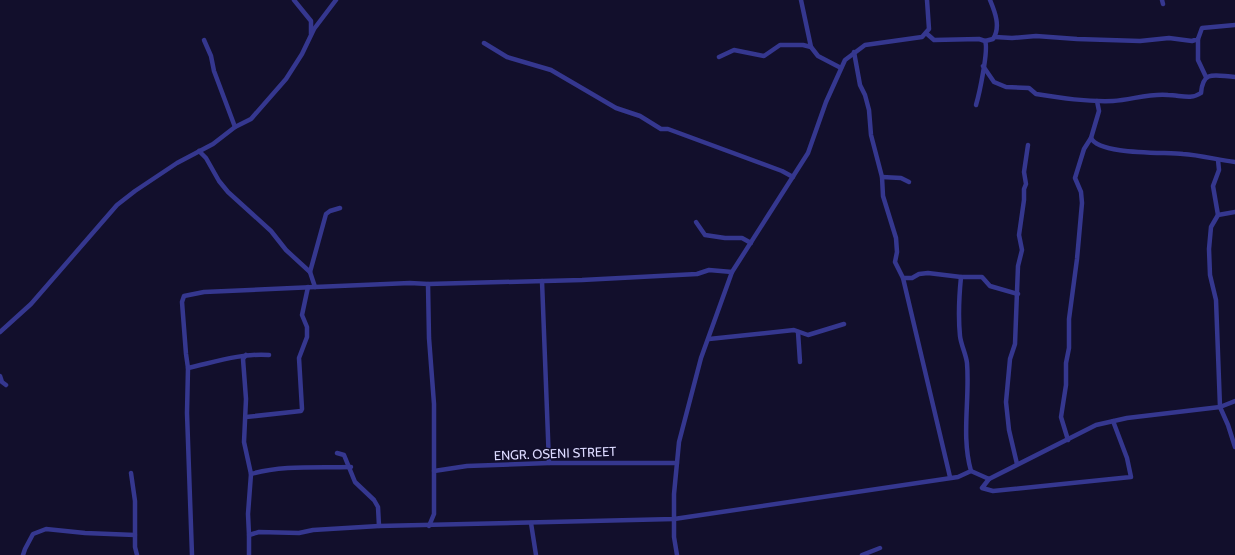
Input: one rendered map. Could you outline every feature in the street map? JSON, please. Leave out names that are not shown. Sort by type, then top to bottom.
[{"type":"street","points":[[294,0],[311,21],[311,34]]},
{"type":"street","points":[[0,332],[31,304],[117,205],[148,181],[213,144],[235,127],[251,119],[277,89],[298,60],[321,18],[336,0]]},
{"type":"street","points":[[801,0],[811,48]]},
{"type":"street","points":[[677,555],[674,519],[679,442],[701,358],[732,272],[808,153],[840,68],[854,52],[865,45],[922,37],[929,29],[930,20],[927,0]]},
{"type":"street","points":[[990,0],[996,16],[995,37]]},
{"type":"street","points":[[1206,77],[1198,60],[1198,39],[1202,28],[1235,25]]},
{"type":"street","points":[[926,33],[934,40],[979,39],[985,41],[995,37],[1012,38],[1036,36],[1140,41],[1169,38],[1192,41],[1198,39]]},
{"type":"street","points":[[204,40],[211,56],[214,71],[235,127]]},
{"type":"street","points":[[976,106],[981,90],[983,66],[987,47],[985,41]]},
{"type":"street","points":[[484,43],[507,57],[551,70],[616,108],[640,116],[661,129],[668,129],[782,171],[793,177]]},
{"type":"street","points":[[719,57],[734,50],[764,56],[780,45],[803,45],[811,48],[818,56],[840,68]]},
{"type":"street","points":[[854,52],[860,85],[865,95],[869,110],[871,134],[882,176],[883,196],[896,238],[897,252],[895,262],[903,278],[950,477]]},
{"type":"street","points":[[983,66],[994,82],[1006,87],[1029,88],[1036,94],[1096,101],[1125,100],[1134,97],[1169,94],[1196,97],[1201,93],[1202,83],[1206,77],[1211,75],[1235,77]]},
{"type":"street","points":[[1068,440],[1061,418],[1066,385],[1066,363],[1069,348],[1069,319],[1077,259],[1082,203],[1081,192],[1075,178],[1091,138],[1099,111],[1096,101]]},
{"type":"street","points":[[1091,138],[1096,144]]},
{"type":"street","points":[[1088,143],[1096,144],[1108,149],[1128,150],[1137,153],[1182,154],[1235,162]]},
{"type":"street","points":[[1017,464],[1009,430],[1006,402],[1010,359],[1015,344],[1018,266],[1022,250],[1018,235],[1024,189],[1026,184],[1024,172],[1028,145]]},
{"type":"street","points":[[199,151],[206,158],[219,181],[228,192],[271,232],[286,250],[310,272],[315,286]]},
{"type":"street","points":[[1218,160],[1219,170],[1213,186],[1218,215],[1212,227],[1209,249],[1210,276],[1216,300],[1220,407],[1228,424],[1235,447]]},
{"type":"street","points":[[882,176],[901,178],[909,182]]},
{"type":"street","points":[[310,272],[326,214],[340,208]]},
{"type":"street","points":[[1218,215],[1235,212]]},
{"type":"street","points":[[696,222],[705,235],[726,238],[742,238],[751,243]]},
{"type":"street","points":[[192,555],[187,413],[188,368],[182,302],[184,296],[204,292],[315,286],[542,281],[697,274],[709,270],[732,272]]},
{"type":"street","points":[[903,278],[912,278],[919,274],[928,273],[961,278],[982,277],[990,286],[1018,294]]},
{"type":"street","points":[[961,278],[958,308],[961,338],[967,363],[968,410],[966,424],[971,471]]},
{"type":"street","points":[[542,281],[550,462]]},
{"type":"street","points":[[428,284],[429,338],[434,396],[434,514],[429,526]]},
{"type":"street","points":[[246,417],[301,411],[302,409],[299,358],[307,337],[307,327],[302,315],[308,287]]},
{"type":"street","points":[[709,339],[779,332],[798,332],[808,335],[844,324]]},
{"type":"street","points":[[798,332],[800,362]]},
{"type":"street","points":[[188,368],[246,355],[269,355]]},
{"type":"street","points":[[246,355],[243,359],[246,417],[244,442],[251,474],[248,514],[249,555]]},
{"type":"street","points":[[0,376],[2,382],[6,385]]},
{"type":"street","points":[[1113,421],[1127,458],[1131,477],[993,491],[982,488],[989,479],[1096,425],[1113,421],[1220,407],[1235,401]]},
{"type":"street","points":[[336,453],[344,455],[355,482],[374,500],[378,507],[379,526]]},
{"type":"street","name":"ENGR. OSENI STREET","points":[[434,471],[468,466],[550,462],[677,463]]},
{"type":"street","points":[[251,474],[263,471],[310,467],[350,467]]},
{"type":"street","points":[[249,535],[259,532],[299,533],[313,530],[379,526],[674,519],[947,479],[950,477],[958,477],[971,471],[989,479]]},
{"type":"street","points":[[131,472],[135,501],[135,535],[137,555]]},
{"type":"street","points":[[530,523],[536,555]]},
{"type":"street","points":[[24,555],[25,549],[33,534],[46,529],[85,533],[135,535]]},
{"type":"street","points":[[862,555],[880,548]]}]
